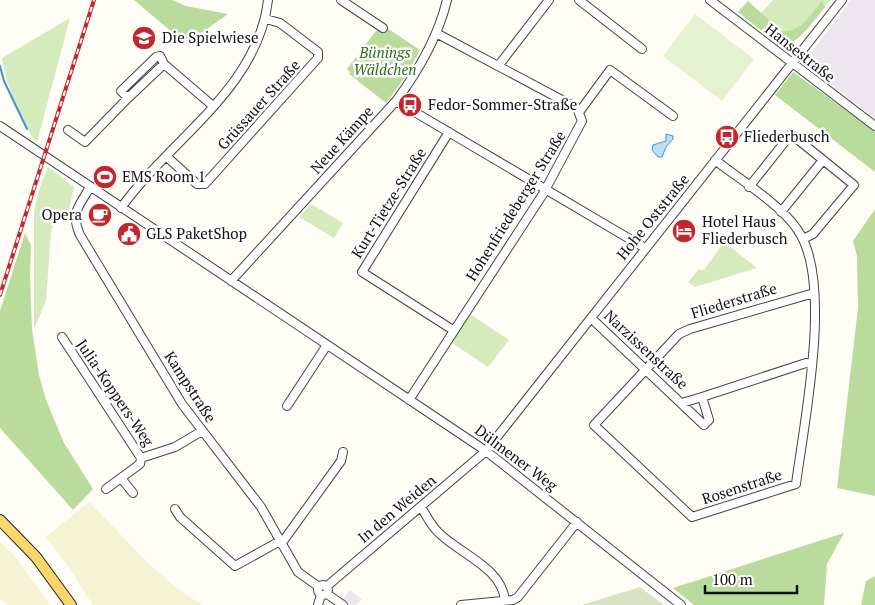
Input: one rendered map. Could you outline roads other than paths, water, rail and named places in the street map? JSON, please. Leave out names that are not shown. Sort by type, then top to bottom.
[{"type":"main road","points":[[0,520],[36,557],[71,605]]},
{"type":"street","points":[[121,208],[236,79],[249,58],[266,19],[268,0]]},
{"type":"street","points":[[341,0],[383,28]]},
{"type":"street","name":"Neue Kämpe","points":[[231,281],[396,101],[419,69],[436,33],[447,0]]},
{"type":"street","points":[[499,65],[549,0]]},
{"type":"street","points":[[579,0],[642,49]]},
{"type":"street","name":"Hansestraße","points":[[710,0],[791,64],[875,126]]},
{"type":"street","name":"Hohe Oststraße","points":[[486,451],[842,0]]},
{"type":"street","name":"Grüssauer Straße","points":[[167,157],[197,184],[205,184],[318,58],[318,52],[307,43],[280,23],[266,19]]},
{"type":"street","points":[[436,33],[499,65],[580,111],[610,70],[673,116]]},
{"type":"street","points":[[68,130],[85,142],[128,98],[121,91],[156,57],[163,59],[164,64],[213,106]]},
{"type":"street","points":[[396,101],[645,248]]},
{"type":"street","name":"Hohenfriedeberger Straße","points":[[409,400],[545,188],[582,121],[580,111]]},
{"type":"street","name":"Dülmener Weg","points":[[0,126],[486,451],[681,605]]},
{"type":"street","name":"Kurt-Tietze-Straße","points":[[448,132],[362,272],[453,330]]},
{"type":"street","points":[[749,187],[790,134],[854,184],[813,234],[803,239]]},
{"type":"street","name":"Rosenstraße","points":[[647,369],[594,425],[692,517],[796,484],[812,364],[814,293],[810,256],[803,239],[782,212],[715,160]]},
{"type":"street","points":[[782,212],[823,160]]},
{"type":"street","name":"Kampstraße","points":[[90,186],[74,221],[80,235],[182,404],[261,507],[298,572],[343,605]]},
{"type":"street","name":"Fliederstraße","points":[[647,369],[679,334],[690,329],[814,293]]},
{"type":"street","name":"Narzissenstraße","points":[[591,318],[704,425],[709,420],[702,397]]},
{"type":"street","name":"Julia-Koppers-Weg","points":[[62,338],[141,458],[175,447],[202,431]]},
{"type":"street","points":[[288,406],[327,345]]},
{"type":"street","name":"Narzissenstraße","points":[[682,403],[806,364],[812,364]]},
{"type":"street","name":"In den Weiden","points":[[323,591],[486,451]]},
{"type":"street","points":[[175,509],[180,517],[235,566],[281,543],[341,461],[343,452]]},
{"type":"street","points":[[106,489],[140,464],[141,458]]},
{"type":"street","points":[[121,478],[133,493]]},
{"type":"street","points":[[421,507],[437,531],[496,577],[504,592],[505,600]]},
{"type":"street","points":[[461,605],[518,597],[577,522]]},
{"type":"street","points":[[318,605],[323,591]]},
{"type":"water","points":[[666,134],[673,136],[673,139],[666,147],[662,157],[658,157],[652,150],[653,145],[666,141]]},
{"type":"waterway","points":[[0,66],[4,81],[27,129]]},
{"type":"railway","points":[[0,295],[94,0]]},
{"type":"place","name":"Die Spielwiese","points":[[144,38]]},
{"type":"place","name":"Fedor-Sommer-Straße","points":[[410,105]]},
{"type":"place","name":"Fliederbusch","points":[[727,137]]},
{"type":"place","name":"EMS Room 1","points":[[105,177]]},
{"type":"place","name":"Opera","points":[[100,215]]},
{"type":"place","name":"Hotel Haus Fliederbusch","points":[[684,231]]},
{"type":"place","name":"GLS PaketShop","points":[[129,234]]},
{"type":"park label","name":"Bünings Wäldchen","points":[[385,62]]}]
